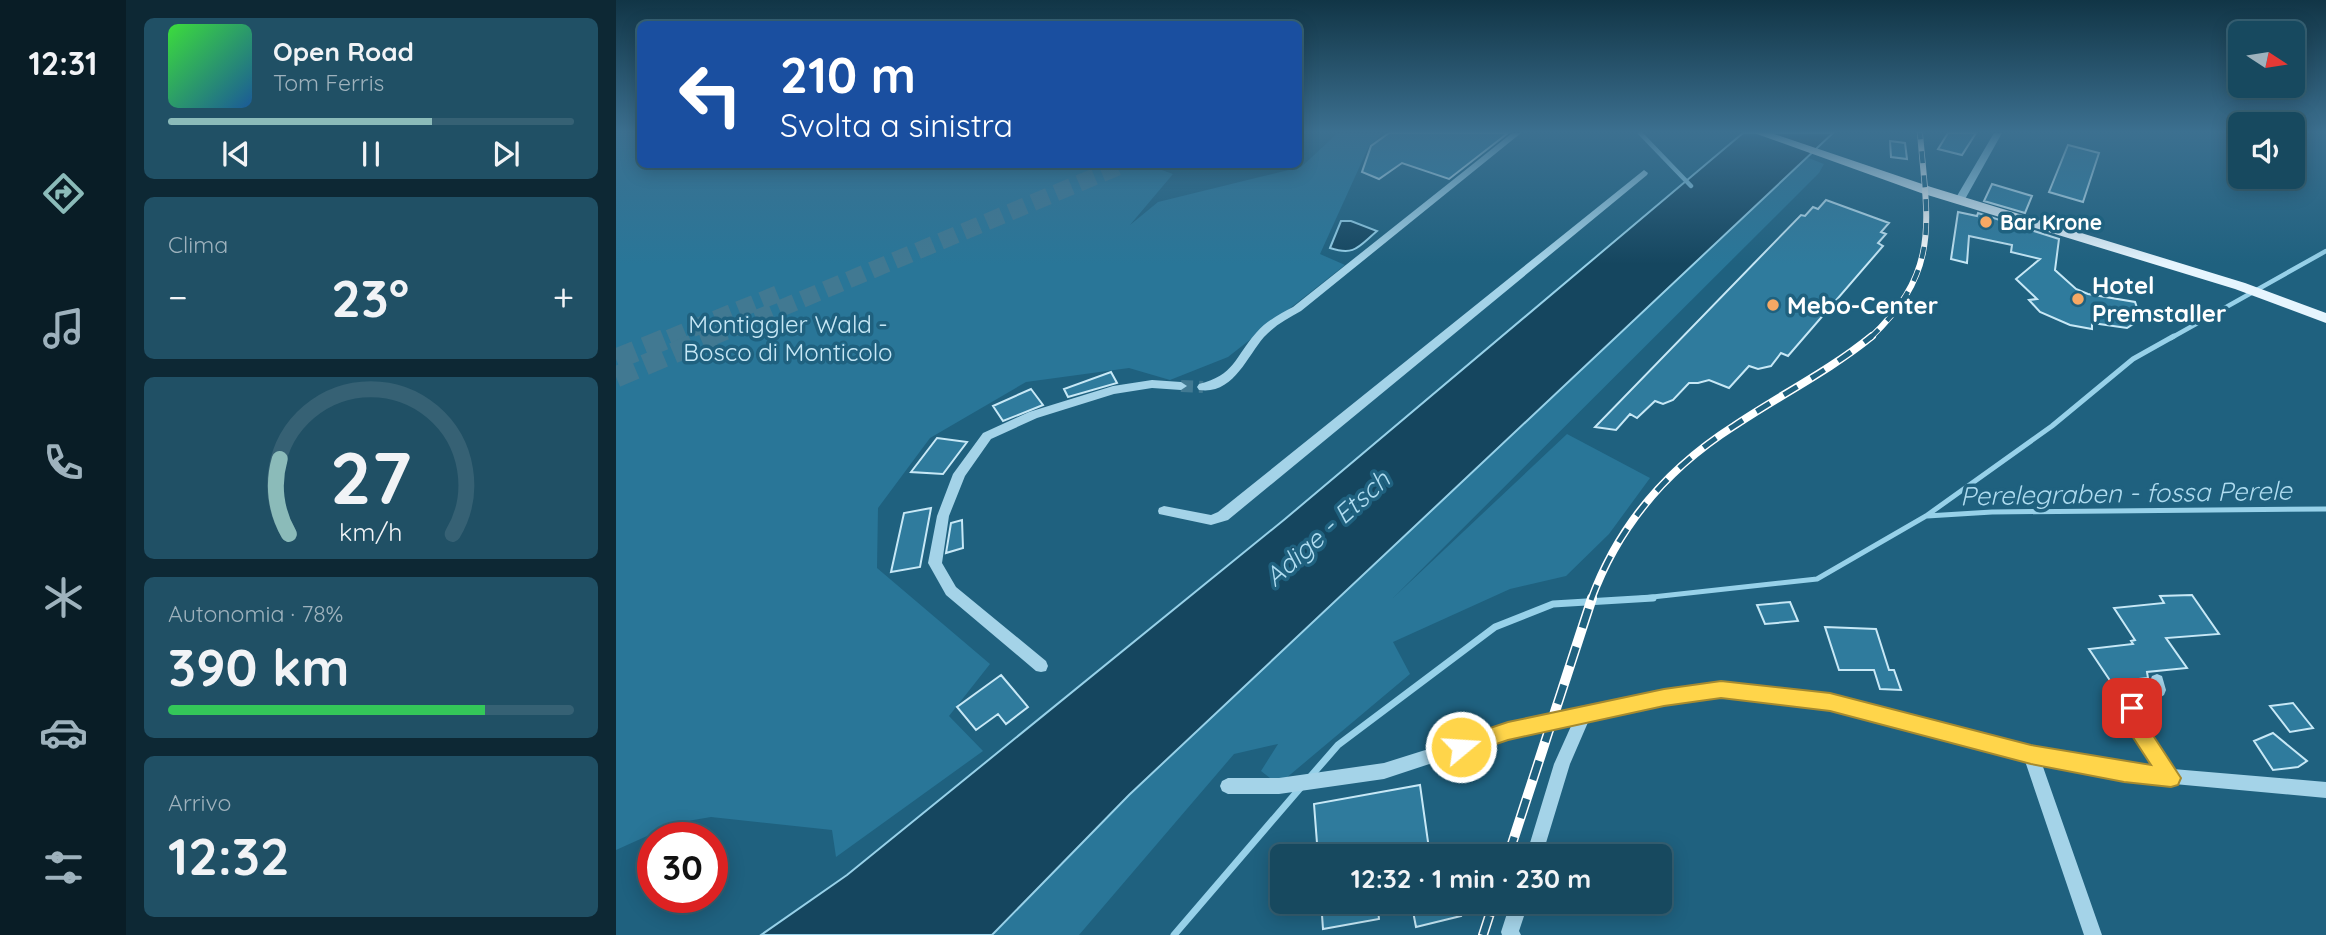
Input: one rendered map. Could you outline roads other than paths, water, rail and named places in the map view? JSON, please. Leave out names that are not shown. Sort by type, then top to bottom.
[{"type":"main road","points":[[1887,177],[2240,286],[2326,318]]},
{"type":"street","points":[[1203,387],[1217,386],[1229,378],[1263,332],[1297,309],[1462,177]]},
{"type":"street","points":[[1164,510],[1211,520],[1223,516],[1640,177]]},
{"type":"street","points":[[1959,201],[1973,177]]},
{"type":"street","points":[[1041,666],[951,591],[935,563],[943,516],[959,474],[987,436],[1033,415],[1113,390],[1152,384],[1181,386]]},
{"type":"street","points":[[2157,681],[2160,690],[2132,708],[2131,719],[2171,778]]},
{"type":"street","points":[[1228,786],[1279,786],[1336,780],[1414,763],[1508,731],[1583,717],[1664,697],[1721,689],[1830,702],[2031,755],[2124,772],[2326,790]]},
{"type":"street","points":[[1538,844],[1562,764],[1583,717]]},
{"type":"street","points":[[2031,755],[2093,935]]},
{"type":"street","points":[[1512,935],[1510,932],[1516,914]]},
{"type":"water","name":"Adige - Etsch","points":[[1691,177],[1787,177],[1129,795],[992,935],[761,935],[847,875],[1285,519]]},
{"type":"water","points":[[1341,221],[1351,221],[1377,231],[1351,250],[1330,248]]},
{"type":"waterway","points":[[1682,177],[1691,186]]},
{"type":"waterway","points":[[2171,338],[2326,251]]},
{"type":"waterway","name":"Perelegraben - fossa Perele","points":[[1631,599],[1817,579],[1926,516],[2052,426],[2133,359],[2174,336]]},
{"type":"waterway","name":"Perelegraben - fossa Perele","points":[[1927,516],[1992,512],[2326,509]]},
{"type":"waterway","points":[[1631,599],[1653,598]]},
{"type":"waterway","points":[[1311,776],[1338,745],[1495,627],[1553,604],[1631,599]]},
{"type":"waterway","points":[[1625,600],[1631,599]]},
{"type":"waterway","points":[[1174,935],[1302,786]]},
{"type":"tunnel","points":[[710,338],[1095,177]]},
{"type":"tunnel","points":[[669,338],[782,292]]},
{"type":"tunnel","points":[[616,359],[673,336]]},
{"type":"tunnel","points":[[616,377],[714,336]]},
{"type":"tunnel","points":[[1181,386],[1203,387]]},
{"type":"railway","points":[[1872,336],[1909,290],[1919,266],[1925,243],[1924,177]]},
{"type":"railway","points":[[1591,600],[1615,548],[1648,501],[1667,480],[1710,442],[1872,336]]},
{"type":"railway","points":[[1512,844],[1592,598]]},
{"type":"railway","points":[[1483,935],[1490,914]]},
{"type":"place","name":"Bar Krone","points":[[1986,222]]},
{"type":"place","name":"Hotel Premstaller","points":[[2078,299]]},
{"type":"place","name":"Mebo-Center","points":[[1773,305]]},
{"type":"park label","name":"Montiggler Wald - Bosco di Monticolo","points":[[788,338]]}]
